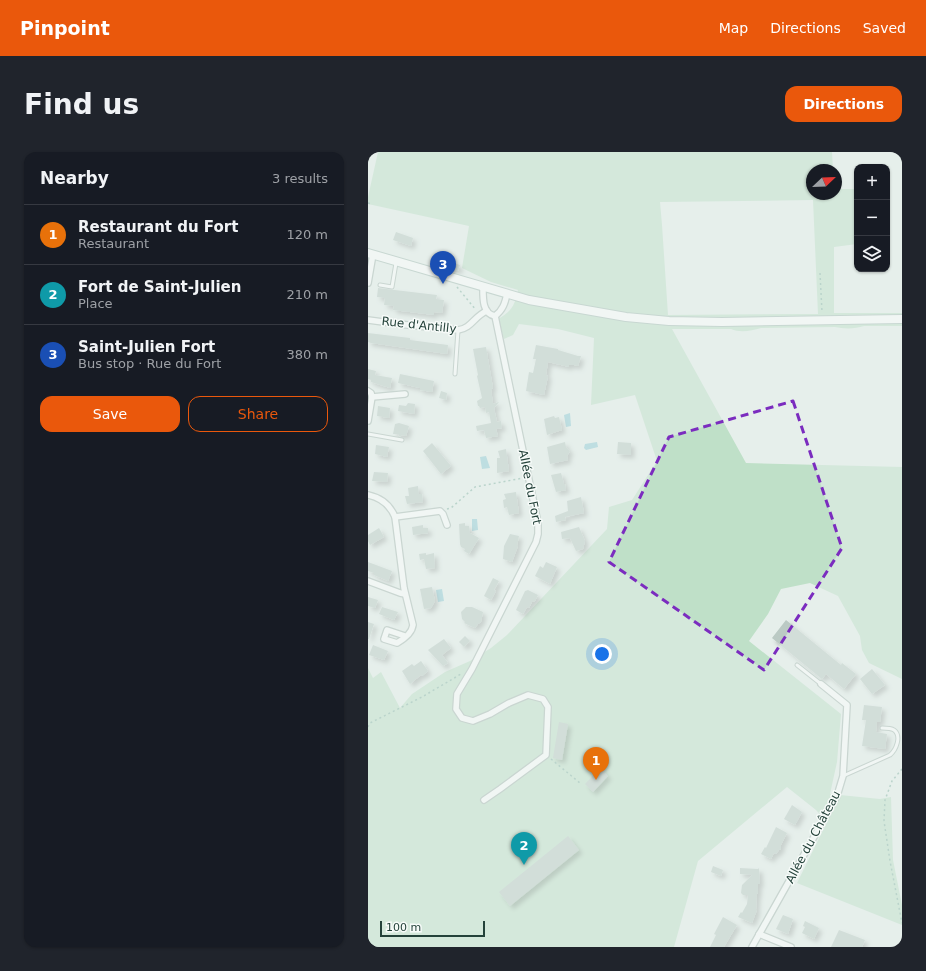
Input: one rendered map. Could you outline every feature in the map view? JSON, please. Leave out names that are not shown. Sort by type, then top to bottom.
[{"type":"main road","points":[[370,253],[529,300],[626,317],[669,321],[729,322],[902,319]]},
{"type":"street","points":[[368,282],[370,253]]},
{"type":"street","points":[[483,287],[484,304],[487,311],[492,316],[495,316],[501,312],[505,304],[507,294]]},
{"type":"street","name":"Rue d'Antilly","points":[[368,320],[458,330],[466,329],[480,315],[487,311]]},
{"type":"street","name":"Allée du Fort","points":[[495,316],[538,523],[538,534],[536,542],[472,669],[457,694],[456,710],[462,718],[473,721],[528,695],[543,699],[548,708],[546,755]]},
{"type":"street","points":[[368,391],[372,397],[368,421]]},
{"type":"street","points":[[372,397],[405,394]]},
{"type":"street","points":[[368,495],[375,496],[384,501],[392,509],[395,517],[405,594],[413,626],[412,630],[405,636]]},
{"type":"street","points":[[395,517],[440,511],[443,514],[447,525]]},
{"type":"street","points":[[368,581],[405,594]]},
{"type":"street","name":"Allée du Château","points":[[752,947],[837,796],[843,776],[847,705],[821,684]]},
{"type":"street","points":[[484,800],[546,755]]},
{"type":"street","points":[[759,934],[791,947]]},
{"type":"lane","points":[[380,285],[392,286],[397,261]]},
{"type":"lane","points":[[455,374],[458,330]]},
{"type":"lane","points":[[368,434],[402,440]]},
{"type":"lane","points":[[797,665],[821,684]]},
{"type":"lane","points":[[843,776],[890,755],[895,750],[899,738],[898,734],[893,729],[882,728]]},
{"type":"path","points":[[368,203],[372,204]]},
{"type":"path","points":[[820,274],[823,320]]},
{"type":"path","points":[[454,278],[453,282],[480,315]]},
{"type":"path","points":[[440,511],[451,508],[475,487],[528,477]]},
{"type":"path","points":[[368,727],[370,723],[422,697],[472,669]]},
{"type":"path","points":[[546,755],[580,782]]},
{"type":"path","points":[[902,769],[892,781],[885,800],[884,821],[902,923]]},
{"type":"highlighted area","points":[[793,401],[842,548],[764,670],[609,562],[669,437]]},
{"type":"green space","points":[[378,152],[832,152],[833,164],[806,164],[806,200],[813,200],[842,200],[842,189],[854,189],[854,244],[834,247],[834,313],[902,313],[902,326],[864,326],[857,328],[761,328],[749,331],[731,329],[672,329],[746,463],[902,467],[902,679],[869,663],[862,650],[860,636],[838,596],[810,583],[781,589],[768,614],[749,641],[841,714],[837,762],[830,794],[880,799],[891,797],[893,860],[902,905],[902,925],[797,883],[827,822],[816,810],[787,787],[698,861],[674,947],[368,947],[368,668],[373,678],[381,672],[400,708],[412,694],[445,672],[470,661],[491,648],[507,635],[607,529],[609,507],[632,500],[657,461],[635,395],[591,405],[594,338],[558,329],[519,324],[513,335],[504,339],[498,319],[510,310],[516,300],[518,290],[491,282],[462,268],[469,226],[368,204],[368,197]],"holes":[[[813,200],[818,314],[668,315],[660,202]]]},
{"type":"water","points":[[570,413],[571,426],[566,427],[564,415]]},
{"type":"water","points":[[597,442],[598,447],[586,450],[584,448],[585,444]]},
{"type":"water","points":[[486,456],[490,468],[482,469],[480,457]]},
{"type":"water","points":[[472,519],[477,519],[478,530],[472,531]]},
{"type":"water","points":[[442,589],[444,601],[438,602],[436,590]]},
{"type":"building","points":[[396,232],[413,238],[411,246],[393,240]]},
{"type":"building","points":[[436,253],[451,258],[450,262],[460,265],[458,271],[433,263]]},
{"type":"building","points":[[378,288],[437,295],[436,299],[444,300],[442,313],[434,312],[434,315],[393,310],[394,306],[384,305],[385,298],[377,297]]},
{"type":"building","points":[[368,333],[410,338],[410,340],[448,345],[447,354],[371,343],[368,342]]},
{"type":"building","points":[[536,345],[558,349],[581,356],[578,366],[569,365],[569,367],[548,362],[546,375],[548,376],[544,395],[526,391],[529,372],[533,373],[536,359],[533,359]]},
{"type":"building","points":[[486,347],[493,388],[491,389],[493,404],[499,402],[494,408],[497,422],[501,421],[502,428],[496,429],[498,436],[486,438],[484,430],[477,431],[476,426],[491,423],[489,412],[486,413],[485,407],[480,408],[478,406],[477,401],[482,398],[473,349]]},
{"type":"building","points":[[368,369],[376,371],[375,375],[392,378],[390,388],[371,382],[371,380],[368,379]]},
{"type":"building","points":[[400,374],[434,381],[432,392],[398,383]]},
{"type":"building","points":[[441,391],[447,393],[446,400],[439,398]]},
{"type":"building","points":[[408,403],[415,404],[414,414],[398,411],[399,405],[406,406]]},
{"type":"building","points":[[378,406],[390,408],[389,418],[377,416]]},
{"type":"building","points":[[554,416],[555,418],[559,417],[562,430],[547,435],[544,419]]},
{"type":"building","points":[[399,423],[409,426],[406,436],[402,435],[400,437],[398,434],[393,434],[395,424]]},
{"type":"building","points":[[565,442],[566,447],[570,451],[567,456],[568,460],[550,464],[547,447]]},
{"type":"building","points":[[618,442],[631,443],[631,455],[617,454]]},
{"type":"building","points":[[432,443],[451,466],[441,474],[423,451]]},
{"type":"building","points":[[376,445],[389,447],[387,457],[375,454]]},
{"type":"building","points":[[506,449],[509,471],[497,473],[497,458],[500,458],[498,451]]},
{"type":"building","points":[[374,472],[388,473],[387,482],[372,481]]},
{"type":"building","points":[[561,473],[566,490],[556,492],[551,475]]},
{"type":"building","points":[[418,486],[419,494],[422,494],[423,502],[407,504],[405,496],[409,496],[408,488]]},
{"type":"building","points":[[516,492],[519,513],[509,515],[507,507],[504,508],[503,500],[506,499],[504,494]]},
{"type":"building","points":[[581,497],[584,513],[565,517],[566,520],[556,522],[555,516],[568,511],[567,501]]},
{"type":"building","points":[[465,523],[465,526],[469,526],[470,533],[479,538],[469,554],[464,551],[465,549],[461,547],[460,544],[459,524]]},
{"type":"building","points":[[423,525],[423,528],[428,528],[428,533],[413,535],[412,527]]},
{"type":"building","points":[[579,527],[585,541],[583,549],[576,551],[570,538],[562,539],[561,532]]},
{"type":"building","points":[[379,528],[384,537],[370,545],[368,535]]},
{"type":"building","points":[[510,534],[519,536],[518,546],[512,562],[503,559],[504,546]]},
{"type":"building","points":[[426,553],[426,555],[434,553],[435,568],[426,569],[424,559],[420,560],[419,554]]},
{"type":"building","points":[[368,562],[392,571],[388,581],[368,571]]},
{"type":"building","points":[[546,562],[557,567],[550,584],[535,576],[540,566],[543,568]]},
{"type":"building","points":[[493,578],[499,581],[491,600],[484,596]]},
{"type":"building","points":[[432,587],[435,601],[431,608],[424,609],[420,589]]},
{"type":"building","points":[[528,590],[538,595],[535,601],[532,602],[529,608],[527,607],[523,614],[516,610],[525,591]]},
{"type":"building","points":[[368,597],[378,600],[375,608],[368,606]]},
{"type":"building","points":[[382,607],[398,612],[394,620],[379,614]]},
{"type":"building","points":[[466,607],[472,607],[483,612],[481,622],[475,628],[464,623],[465,622],[462,619],[461,612]]},
{"type":"building","points":[[786,620],[841,665],[842,663],[856,674],[844,689],[826,674],[822,679],[772,638]]},
{"type":"building","points":[[368,622],[374,624],[369,639],[368,639]]},
{"type":"building","points":[[465,636],[470,641],[464,647],[459,642]]},
{"type":"building","points":[[444,639],[451,648],[442,655],[448,663],[443,666],[428,650]]},
{"type":"building","points":[[373,645],[388,651],[384,660],[369,655]]},
{"type":"building","points":[[421,661],[428,671],[410,684],[402,671],[412,664],[414,666]]},
{"type":"building","points":[[872,669],[885,685],[872,694],[860,679]]},
{"type":"building","points":[[864,705],[882,707],[880,722],[877,722],[876,732],[887,734],[885,749],[862,746],[866,720],[862,720]]},
{"type":"building","points":[[559,722],[568,724],[562,760],[553,758]]},
{"type":"building","points":[[593,750],[598,757],[596,766],[586,757]]},
{"type":"building","points":[[600,768],[608,776],[593,792],[585,784]]},
{"type":"building","points":[[792,805],[802,812],[795,825],[784,819]]},
{"type":"building","points":[[776,827],[787,833],[781,845],[781,849],[776,854],[774,853],[771,859],[761,854],[765,847],[766,848]]},
{"type":"building","points":[[568,836],[579,850],[510,906],[499,892]]},
{"type":"building","points":[[713,866],[723,870],[721,876],[711,872]]},
{"type":"building","points":[[740,868],[759,868],[760,884],[758,884],[757,910],[752,923],[738,917],[747,904],[748,895],[743,895],[741,893],[742,885],[752,875],[740,874]]},
{"type":"building","points":[[783,915],[793,919],[788,934],[776,929]]},
{"type":"building","points":[[723,917],[737,925],[724,947],[710,947],[716,935],[714,934]]},
{"type":"building","points":[[805,921],[819,928],[814,939],[802,933],[805,927],[803,926]]},
{"type":"building","points":[[839,930],[865,940],[862,947],[831,947]]},
{"type":"place","name":"Saint-Julien Fort","points":[[443,284]]},
{"type":"place","name":"Restaurant du Fort","points":[[596,780]]},
{"type":"place","name":"Fort de Saint-Julien","points":[[524,865]]}]
